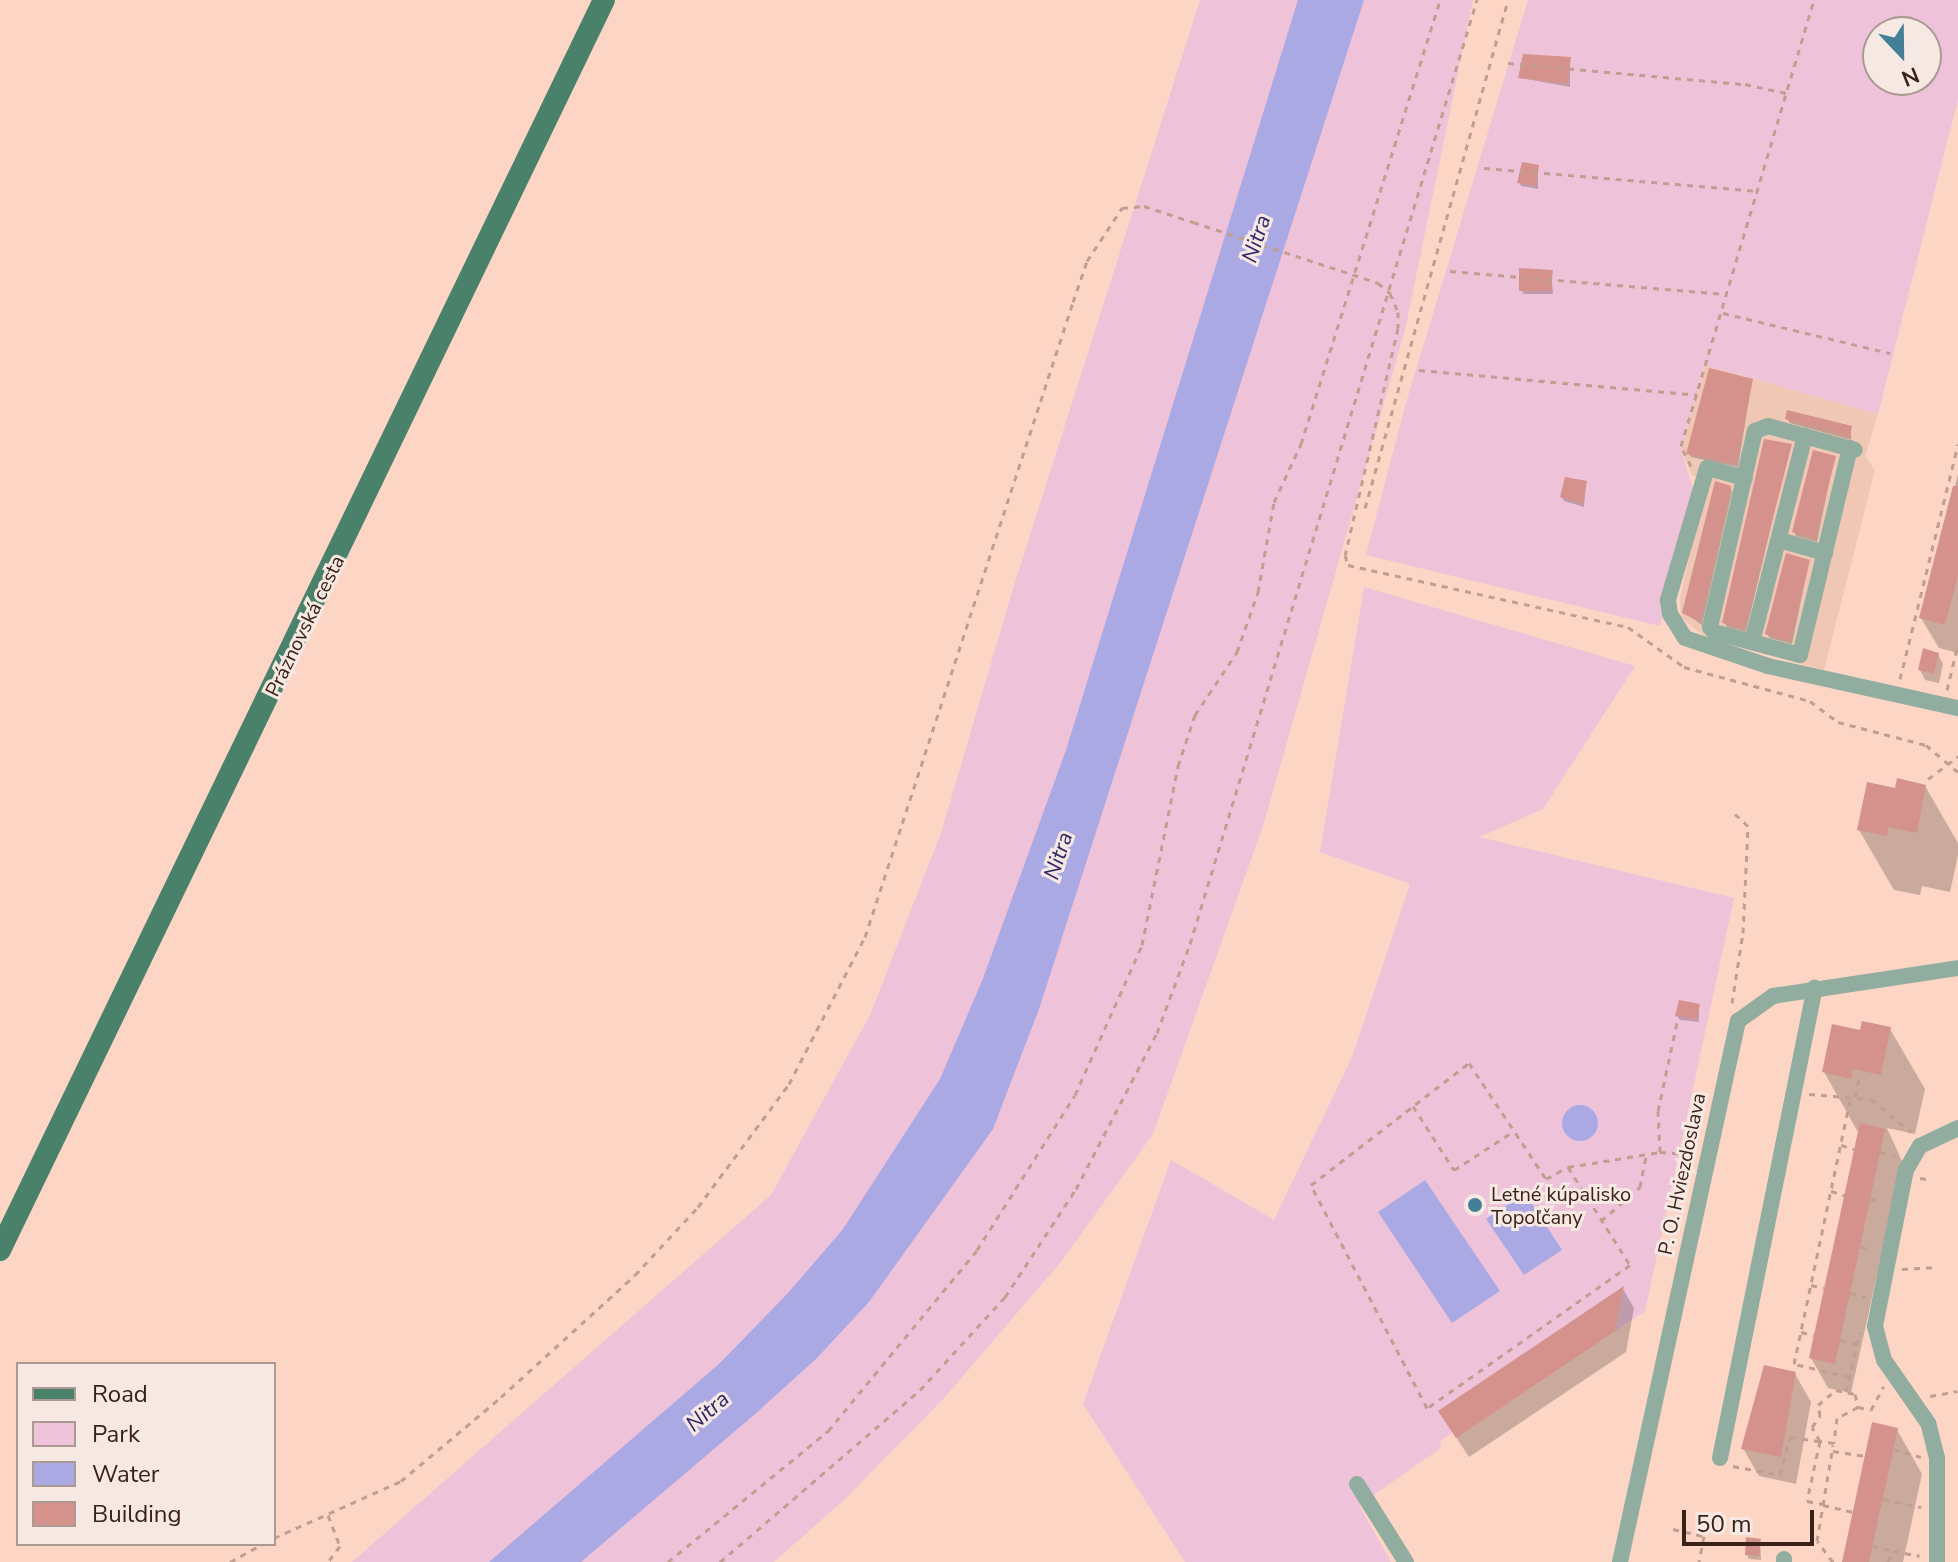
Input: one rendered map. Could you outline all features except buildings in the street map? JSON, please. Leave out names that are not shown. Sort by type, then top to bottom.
[{"type":"main road","name":"Práznovská cesta","points":[[0,1250],[604,0]]},
{"type":"street","points":[[1760,426],[1805,436],[1853,449],[1800,655],[1710,627],[1760,426]]},
{"type":"street","points":[[1752,642],[1805,436]]},
{"type":"street","points":[[1745,478],[1707,468],[1668,600],[1677,629],[1694,644],[1951,707]]},
{"type":"street","points":[[1779,540],[1825,553]]},
{"type":"street","name":"P. O. Hviezdoslava","points":[[1620,1562],[1730,1042],[1738,1021],[1755,1005],[1815,988],[1958,968]]},
{"type":"street","points":[[1720,1458],[1815,988]]},
{"type":"street","points":[[1931,1559],[1937,1458],[1928,1423],[1884,1360],[1875,1326],[1906,1170],[1920,1146],[1958,1128]]},
{"type":"street","points":[[1357,1484],[1406,1562]]},
{"type":"path","points":[[668,1562],[828,1431],[977,1250],[1075,1095],[1142,945],[1178,766],[1195,715],[1237,652],[1258,592],[1274,502],[1301,444],[1440,0]]},
{"type":"path","points":[[720,1562],[920,1390],[1005,1297],[1076,1189],[1157,1033],[1190,944],[1477,0]]},
{"type":"path","points":[[1365,508],[1508,0]]},
{"type":"path","points":[[1707,468],[1692,467],[1682,457],[1726,294],[1814,0]]},
{"type":"path","points":[[1508,63],[1745,84],[1788,93]]},
{"type":"path","points":[[1484,168],[1759,191]]},
{"type":"path","points":[[276,1537],[401,1481],[635,1275],[721,1179],[789,1084],[832,1009],[870,923],[1087,261],[1122,208],[1144,206],[1356,276],[1390,293]]},
{"type":"path","points":[[1450,271],[1726,294]]},
{"type":"path","points":[[1390,293],[1398,328],[1345,555],[1348,565],[1628,627],[1684,667],[1810,701],[1838,722],[1926,745],[1946,766],[1958,772]]},
{"type":"path","points":[[1721,312],[1890,353]]},
{"type":"path","points":[[1419,370],[1697,395]]},
{"type":"path","points":[[1896,695],[1958,444]]},
{"type":"path","points":[[1951,707],[1958,644]]},
{"type":"path","points":[[1928,779],[1958,756]]},
{"type":"path","points":[[1730,1015],[1743,933],[1748,826],[1735,814]]},
{"type":"path","points":[[1660,1152],[1658,1111],[1678,1018]]},
{"type":"path","points":[[1568,1167],[1630,1265],[1427,1408],[1311,1185],[1469,1063],[1546,1179],[1568,1167],[1660,1152],[1689,1154]]},
{"type":"path","points":[[1850,1377],[1794,1364],[1850,1101],[1855,1097],[1860,1073]]},
{"type":"path","points":[[1794,1091],[1850,1101]]},
{"type":"path","points":[[1855,1097],[1871,1099],[1915,1135]]},
{"type":"path","points":[[1413,1106],[1454,1170],[1514,1131]]},
{"type":"path","points":[[1841,1145],[1854,1149]]},
{"type":"path","points":[[1880,1152],[1897,1156]]},
{"type":"path","points":[[1601,1221],[1640,1187],[1646,1156]]},
{"type":"path","points":[[1831,1191],[1844,1195]]},
{"type":"path","points":[[1870,1199],[1887,1204]]},
{"type":"path","points":[[1860,1247],[1877,1250]]},
{"type":"path","points":[[1907,1270],[1938,1267]]},
{"type":"path","points":[[1811,1285],[1824,1288]]},
{"type":"path","points":[[1850,1293],[1867,1298]]},
{"type":"path","points":[[1801,1332],[1814,1335]]},
{"type":"path","points":[[1846,1392],[1860,1333]]},
{"type":"path","points":[[1840,1340],[1857,1344]]},
{"type":"path","points":[[1833,1562],[1817,1541],[1837,1418],[1858,1407],[1871,1410],[1884,1386]]},
{"type":"path","points":[[1853,1512],[1807,1501],[1820,1441],[1812,1427],[1820,1416],[1818,1405],[1836,1390],[1855,1394],[1858,1407]]},
{"type":"path","points":[[1914,1403],[1958,1391]]},
{"type":"path","points":[[1720,1458],[1719,1464],[1780,1475],[1790,1437],[1834,1443]]},
{"type":"path","points":[[1893,1449],[1924,1458]]},
{"type":"path","points":[[1833,1451],[1864,1456]]},
{"type":"path","points":[[1883,1499],[1924,1508]]},
{"type":"path","points":[[328,1515],[340,1546],[328,1562]]},
{"type":"path","points":[[1673,1529],[1704,1536],[1699,1562]]},
{"type":"path","points":[[230,1562],[259,1546]]},
{"type":"path","points":[[1872,1546],[1931,1559]]},
{"type":"path","points":[[1888,1562],[1893,1551]]},
{"type":"shaded area","points":[[1705,365],[1878,414],[1865,457],[1875,470],[1824,670],[1708,639],[1681,618],[1680,598],[1706,482],[1692,475],[1681,449]]},
{"type":"green space","points":[[1200,0],[1473,0],[1405,330],[1263,826],[1153,1134],[1061,1262],[945,1397],[844,1500],[774,1562],[352,1562],[771,1195],[870,1015],[941,833],[1012,592]]},
{"type":"green space","points":[[1528,0],[1958,0],[1958,99],[1878,414],[1705,365],[1681,449],[1693,489],[1660,626],[1366,555],[1405,406]]},
{"type":"green space","name":"Letné kúpalisko Topoľčany","points":[[1364,587],[1635,666],[1543,809],[1479,837],[1734,898],[1645,1311],[1615,1331],[1624,1288],[1440,1442],[1441,1448],[1359,1505],[1391,1562],[1185,1562],[1083,1404],[1171,1160],[1274,1220],[1352,1057],[1410,884],[1320,852]]},
{"type":"water","name":"Nitra","points":[[1298,0],[1364,0],[1039,1009],[993,1129],[869,1302],[817,1358],[754,1415],[581,1562],[489,1562],[719,1364],[788,1293],[843,1229],[940,1079],[982,981],[1066,750]]},
{"type":"water","points":[[1580,1105],[1593,1110],[1598,1123],[1593,1136],[1580,1141],[1567,1136],[1562,1123],[1567,1110]]},
{"type":"water","points":[[1425,1180],[1500,1291],[1452,1323],[1378,1212]]},
{"type":"water","points":[[1525,1193],[1562,1250],[1524,1275],[1486,1219]]},
{"type":"place","name":"Letné kúpalisko Topoľčany","points":[[1475,1205]]}]
